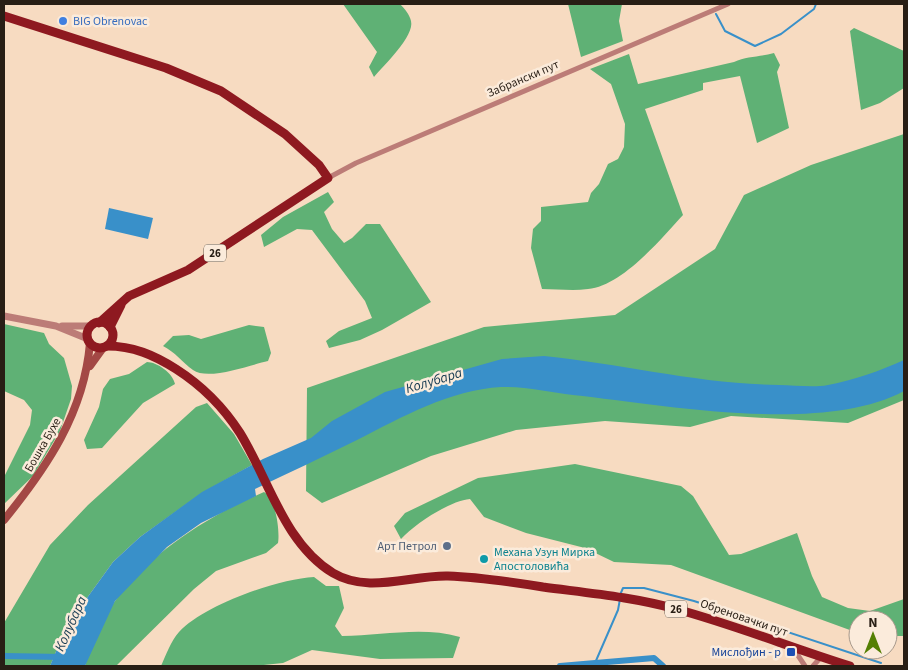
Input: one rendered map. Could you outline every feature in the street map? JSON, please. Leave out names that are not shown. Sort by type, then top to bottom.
[{"type":"main road","points":[[4,16],[166,68],[221,92],[285,134],[319,165],[328,178]]},
{"type":"main road","name":"26","points":[[95,324],[136,293],[188,270],[328,178]]},
{"type":"main road","points":[[105,347],[111,342],[111,330],[122,302]]},
{"type":"main road","points":[[89,341],[88,332],[95,324]]},
{"type":"main road","name":"26","points":[[95,324],[111,330],[147,353]]},
{"type":"main road","name":"26","points":[[89,341],[95,347],[126,346],[147,353]]},
{"type":"main road","name":"Бошка Бухе","points":[[4,520],[42,473],[59,444],[75,410],[87,372],[89,341]]},
{"type":"main road","name":"Бошка Бухе","points":[[87,372],[105,347]]},
{"type":"main road","name":"Обреновачки пут","points":[[147,353],[179,371],[227,415],[246,443],[291,530],[305,550],[319,563],[338,575],[351,580],[378,582],[428,576],[455,576],[616,596],[696,615],[850,666]]},
{"type":"street","name":"Забрански пут","points":[[328,178],[356,164],[728,4]]},
{"type":"street","points":[[4,316],[56,326],[89,341]]},
{"type":"street","points":[[56,326],[95,324]]},
{"type":"street","points":[[793,648],[805,666]]},
{"type":"street","points":[[813,666],[821,657]]},
{"type":"green space","points":[[343,4],[400,4],[409,16],[411,27],[408,35],[374,77],[369,67],[377,52]]},
{"type":"green space","points":[[568,4],[622,4],[619,21],[623,41],[581,57]]},
{"type":"green space","points":[[854,28],[904,51],[904,88],[880,103],[861,110],[850,31]]},
{"type":"green space","points":[[774,53],[780,65],[777,72],[789,128],[757,143],[740,76],[703,83],[703,90],[645,109],[683,215],[640,260],[614,280],[588,289],[542,289],[531,248],[533,229],[541,221],[541,207],[588,202],[591,193],[599,184],[608,164],[618,159],[624,147],[625,124],[611,84],[590,69],[629,54],[638,84]]},
{"type":"green space","points":[[904,134],[904,400],[848,423],[731,416],[690,427],[605,421],[516,430],[431,456],[322,503],[306,491],[307,388],[484,327],[615,315],[715,249],[744,195],[811,165]]},
{"type":"green space","points":[[328,192],[334,202],[324,212],[332,229],[344,243],[366,224],[380,224],[431,302],[382,330],[360,340],[329,348],[326,341],[339,331],[372,318],[365,301],[312,230],[297,229],[264,247],[261,235],[283,217]]},
{"type":"green space","points":[[4,324],[44,333],[49,344],[64,358],[72,386],[71,399],[60,431],[33,476],[4,504],[4,477],[30,425],[32,410],[24,400],[4,391]]},
{"type":"green space","points":[[249,325],[264,327],[271,353],[268,361],[219,373],[200,373],[193,370],[163,346],[173,336],[189,335],[201,339]]},
{"type":"green space","points":[[147,362],[151,362],[164,369],[174,380],[175,384],[143,403],[102,448],[87,449],[84,440],[99,407],[103,389],[110,379],[129,374]]},
{"type":"green space","points":[[207,403],[234,434],[252,465],[202,493],[140,537],[113,562],[66,627],[50,666],[4,666],[4,623],[50,545],[88,505],[196,407]]},
{"type":"green space","points":[[575,464],[681,486],[693,496],[729,555],[741,554],[797,533],[812,576],[822,597],[848,608],[863,610],[848,610],[848,629],[671,565],[614,562],[585,548],[526,533],[484,517],[470,499],[452,504],[433,514],[401,539],[394,526],[405,513],[478,478]]},
{"type":"green space","points":[[264,492],[272,501],[274,508],[278,524],[278,543],[266,553],[216,571],[194,589],[116,666],[85,666],[98,633],[115,601],[146,566],[182,537],[202,524]]},
{"type":"green space","points":[[314,577],[326,586],[339,586],[344,608],[335,626],[342,636],[431,632],[460,637],[453,658],[380,659],[312,650],[283,663],[254,666],[161,666],[179,632],[205,612],[262,588]]},
{"type":"green space","points":[[904,599],[904,636],[898,636],[898,610],[873,610]]},
{"type":"water","points":[[109,208],[153,218],[148,239],[105,229]]},
{"type":"water","name":"Колубара","points":[[544,356],[720,381],[810,386],[822,386],[847,381],[904,360],[904,391],[870,404],[831,412],[787,414],[697,410],[528,388],[501,387],[463,393],[409,414],[255,489],[256,496],[201,523],[167,547],[115,601],[85,666],[50,666],[66,627],[113,562],[140,537],[202,492],[263,459],[311,438],[332,421],[385,392],[502,359]]},
{"type":"waterway","points":[[716,14],[725,31],[755,46],[781,34],[814,9],[816,4]]},
{"type":"waterway","points":[[620,595],[623,588],[644,588],[694,601],[881,663]]},
{"type":"waterway","points":[[595,663],[618,610],[620,599]]},
{"type":"waterway","name":"Колубара","points":[[4,656],[62,657]]},
{"type":"waterway","points":[[560,666],[654,658],[663,666]]},
{"type":"place","name":"BIG Obrenovac","points":[[63,21]]},
{"type":"place","name":"Арт Петрол","points":[[447,546]]},
{"type":"place","name":"Механа Узун Мирка Апостоловића","points":[[484,559]]},
{"type":"place","name":"Мислођин - р","points":[[791,652]]}]
